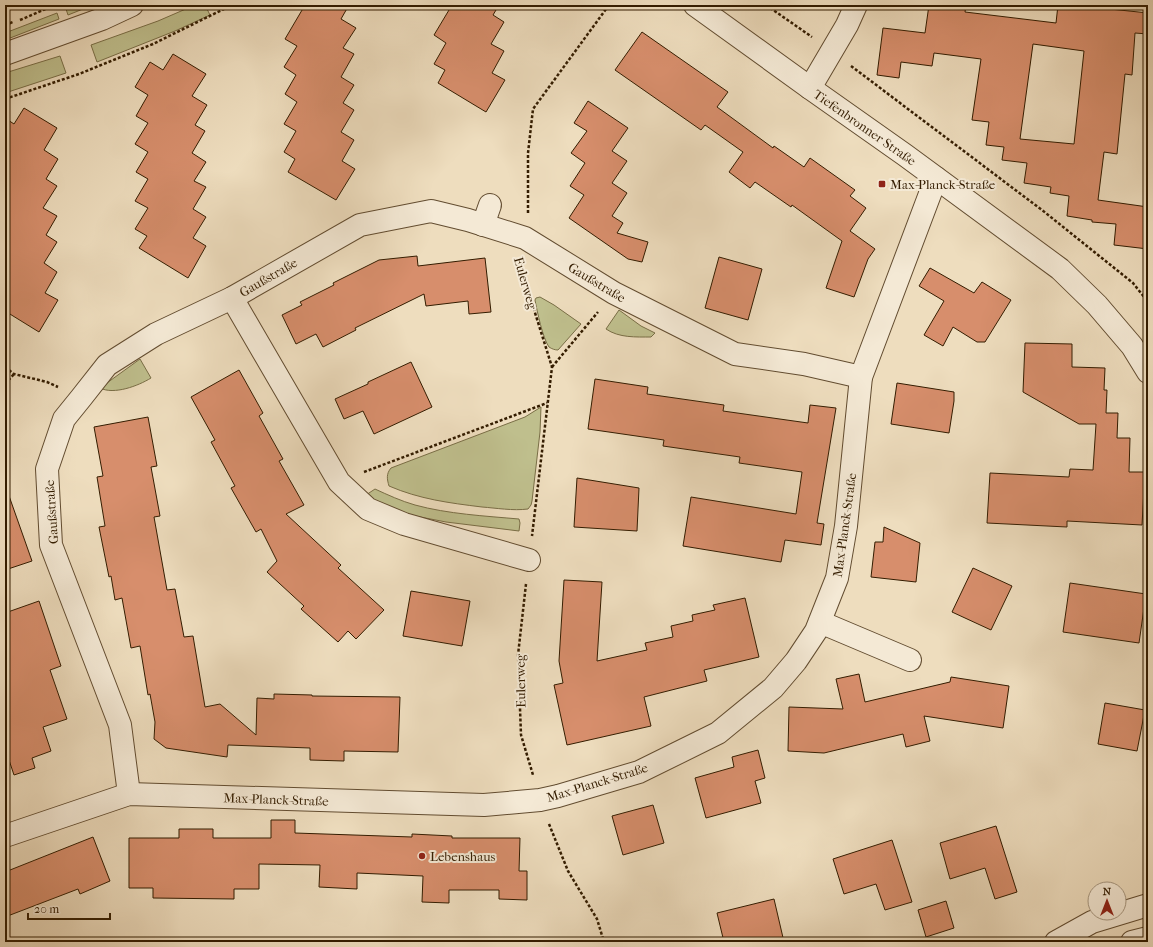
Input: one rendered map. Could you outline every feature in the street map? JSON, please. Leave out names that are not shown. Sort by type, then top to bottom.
[{"type":"street","points":[[5,54],[102,19],[132,5]]},
{"type":"street","name":"Tiefenbronner Straße","points":[[695,5],[1060,269],[1097,305],[1132,346],[1148,372]]},
{"type":"street","points":[[810,88],[847,25],[856,5]]},
{"type":"street","name":"Max-Planck-Straße","points":[[5,836],[129,794],[484,806],[540,800],[639,772],[718,733],[773,688],[796,662],[816,631],[820,622],[837,578],[846,526],[861,377],[936,178]]},
{"type":"street","name":"Gaußstraße","points":[[129,794],[120,725],[51,545],[48,469],[64,419],[121,349],[160,339],[232,298],[247,279],[360,225],[431,211],[487,215],[524,238],[581,279],[614,293],[735,354],[804,364],[861,377]]},
{"type":"street","points":[[232,298],[276,365],[313,430],[339,482],[368,509],[404,524],[529,560]]},
{"type":"street","points":[[820,622],[877,641],[910,660]]},
{"type":"street","points":[[1056,942],[1092,922],[1148,905]]},
{"type":"street","points":[[1132,942],[1148,938]]},
{"type":"path","points":[[5,25],[55,5]]},
{"type":"path","points":[[5,99],[79,74],[146,46],[232,5]]},
{"type":"path","name":"Eulerweg","points":[[604,942],[597,919],[568,871],[540,800],[521,735],[518,655],[552,367],[516,253],[524,238],[528,221],[528,153],[533,109],[609,5]]},
{"type":"path","points":[[766,5],[831,51],[1042,210],[1133,283],[1148,302]]},
{"type":"path","points":[[552,367],[614,293]]},
{"type":"path","points":[[5,367],[14,374],[47,382],[81,398]]},
{"type":"path","points":[[5,384],[14,374]]},
{"type":"path","points":[[339,482],[547,403]]},
{"type":"green space","points":[[76,5],[93,5],[68,15],[66,9]]},
{"type":"green space","points":[[195,5],[205,5],[210,15],[175,31],[97,62],[91,45],[158,21]]},
{"type":"green space","points":[[57,13],[59,19],[5,40],[5,33]]},
{"type":"green space","points":[[60,56],[66,73],[5,93],[5,73]]},
{"type":"green space","points":[[540,297],[581,324],[558,350],[549,347],[540,325],[535,300],[536,298]]},
{"type":"green space","points":[[619,310],[641,326],[655,333],[651,337],[639,337],[616,334],[606,329]]},
{"type":"green space","points":[[140,359],[151,378],[126,389],[112,391],[100,388]]},
{"type":"green space","points":[[541,407],[540,432],[532,501],[528,509],[516,510],[446,502],[412,494],[389,486],[387,477],[391,468],[525,417]]},
{"type":"green space","points":[[375,489],[405,502],[440,511],[519,519],[519,531],[446,522],[405,514],[377,502],[366,495]]},
{"type":"building","points":[[305,5],[349,5],[341,19],[356,28],[343,48],[354,54],[341,77],[354,85],[343,103],[354,110],[341,132],[354,140],[342,161],[355,169],[336,200],[288,172],[295,159],[284,152],[296,131],[284,124],[297,102],[285,94],[296,75],[284,67],[297,46],[285,39]]},
{"type":"building","points":[[452,5],[499,5],[493,15],[504,22],[491,44],[504,51],[492,73],[505,80],[486,112],[438,83],[445,70],[434,64],[446,43],[434,35]]},
{"type":"building","points":[[929,5],[966,5],[965,12],[1056,23],[1058,5],[1072,5],[1148,13],[1148,34],[1135,33],[1132,75],[1125,74],[1117,154],[1104,152],[1098,200],[1148,207],[1148,249],[1114,245],[1116,224],[1092,222],[1092,220],[1067,216],[1069,196],[1050,193],[1051,187],[1024,183],[1027,163],[1002,160],[1004,147],[986,145],[989,122],[972,120],[981,59],[934,53],[932,66],[901,62],[899,78],[877,75],[883,28],[925,33]],"holes":[[[1033,44],[1084,51],[1074,144],[1020,139]]]},
{"type":"building","points":[[642,32],[728,92],[717,107],[773,148],[774,146],[804,167],[810,158],[855,190],[850,196],[866,208],[850,231],[875,249],[868,259],[854,297],[826,288],[842,241],[792,205],[791,207],[755,182],[750,188],[729,172],[743,152],[705,125],[701,130],[615,70]]},
{"type":"building","points":[[173,54],[206,74],[192,96],[207,105],[195,125],[205,131],[192,153],[206,162],[194,181],[206,187],[193,209],[206,217],[193,238],[206,246],[188,278],[139,248],[147,236],[135,229],[148,208],[135,201],[148,179],[136,172],[148,152],[135,144],[148,123],[136,116],[148,95],[135,87],[150,62],[163,70]]},
{"type":"building","points":[[588,101],[628,128],[612,151],[627,161],[612,183],[627,193],[612,216],[623,223],[617,233],[648,242],[642,262],[628,259],[569,218],[584,195],[570,186],[585,163],[571,153],[587,131],[574,123]]},
{"type":"building","points":[[24,108],[57,128],[44,150],[58,159],[46,179],[57,186],[43,208],[57,216],[46,235],[57,242],[44,263],[57,272],[45,293],[58,300],[39,332],[5,311],[5,118],[14,124]]},
{"type":"building","points":[[417,256],[418,266],[485,258],[491,312],[469,314],[468,301],[426,306],[424,294],[355,328],[356,330],[323,347],[316,334],[296,344],[282,315],[302,305],[300,302],[334,285],[333,283],[379,260]]},
{"type":"building","points":[[719,257],[762,269],[748,320],[705,308]]},
{"type":"building","points":[[930,268],[974,293],[982,282],[1011,300],[985,342],[977,342],[953,327],[943,346],[924,335],[944,301],[919,286]]},
{"type":"building","points":[[1025,343],[1072,344],[1072,367],[1105,368],[1104,390],[1107,390],[1106,413],[1118,413],[1117,438],[1130,438],[1129,472],[1145,472],[1142,525],[1067,521],[1067,527],[987,523],[990,473],[1069,477],[1070,469],[1093,470],[1096,424],[1079,424],[1023,392]]},
{"type":"building","points":[[411,362],[432,407],[374,434],[363,411],[344,419],[335,399]]},
{"type":"building","points":[[239,370],[263,413],[259,416],[283,459],[279,461],[304,505],[286,514],[341,565],[338,568],[384,610],[356,639],[348,631],[338,642],[301,609],[304,606],[267,572],[277,561],[261,529],[256,532],[231,488],[235,486],[211,442],[215,440],[191,397]]},
{"type":"building","points":[[595,379],[648,387],[647,394],[724,405],[723,411],[808,423],[810,405],[836,408],[817,523],[824,524],[821,545],[785,540],[781,562],[683,546],[691,497],[796,514],[802,472],[739,463],[740,457],[663,446],[664,440],[588,429]]},
{"type":"building","points":[[897,383],[954,392],[949,433],[891,424]]},
{"type":"building","points":[[148,417],[157,466],[151,467],[160,516],[154,517],[167,590],[175,589],[184,637],[193,636],[205,707],[220,704],[256,735],[257,698],[274,699],[274,694],[400,697],[398,752],[344,751],[344,761],[310,760],[310,748],[228,745],[227,757],[166,748],[154,739],[155,722],[150,694],[148,695],[140,646],[131,648],[122,598],[115,600],[111,576],[109,577],[99,527],[105,526],[97,477],[103,476],[94,427]]},
{"type":"building","points":[[577,478],[639,488],[637,531],[574,527]]},
{"type":"building","points":[[8,493],[32,561],[5,570],[5,494]]},
{"type":"building","points":[[884,527],[920,543],[916,582],[871,577],[875,542],[883,542]]},
{"type":"building","points":[[973,568],[1012,586],[991,630],[952,612]]},
{"type":"building","points":[[564,580],[602,582],[597,661],[647,650],[645,643],[673,637],[671,626],[693,621],[692,615],[715,610],[713,605],[745,598],[759,657],[704,670],[707,681],[644,697],[651,726],[567,745],[554,685],[563,683],[559,661]]},
{"type":"building","points":[[1070,583],[1146,594],[1139,643],[1063,632]]},
{"type":"building","points":[[411,591],[470,601],[462,646],[403,636]]},
{"type":"building","points":[[39,601],[61,666],[50,670],[67,719],[43,727],[51,751],[32,758],[35,768],[14,775],[5,748],[5,613]]},
{"type":"building","points":[[859,674],[865,702],[950,682],[951,677],[1009,686],[1003,728],[924,716],[930,741],[906,747],[903,734],[824,753],[788,751],[789,707],[843,709],[836,679]]},
{"type":"building","points":[[1105,703],[1145,710],[1137,751],[1098,744]]},
{"type":"building","points":[[758,750],[765,778],[755,781],[761,803],[706,818],[695,778],[734,767],[732,757]]},
{"type":"building","points":[[653,805],[664,843],[623,855],[612,816]]},
{"type":"building","points":[[271,820],[295,820],[295,833],[412,837],[412,834],[452,836],[452,838],[520,838],[519,871],[527,871],[527,900],[499,899],[499,890],[449,890],[449,903],[422,902],[423,876],[357,873],[357,889],[319,887],[320,865],[259,864],[259,889],[234,889],[234,899],[153,898],[153,888],[129,888],[129,838],[179,838],[179,829],[213,829],[213,838],[271,838]]},
{"type":"building","points":[[996,826],[1017,892],[995,899],[985,868],[950,879],[940,843]]},
{"type":"building","points":[[93,837],[110,881],[80,894],[78,889],[5,917],[5,872]]},
{"type":"building","points":[[892,840],[912,902],[885,910],[876,884],[844,894],[833,859]]},
{"type":"building","points":[[774,899],[784,942],[724,942],[717,913]]},
{"type":"building","points":[[946,901],[954,928],[926,937],[918,910]]},
{"type":"place","name":"Max-Planck-Straße","points":[[882,184]]},
{"type":"place","name":"Lebenshaus","points":[[422,856]]}]
